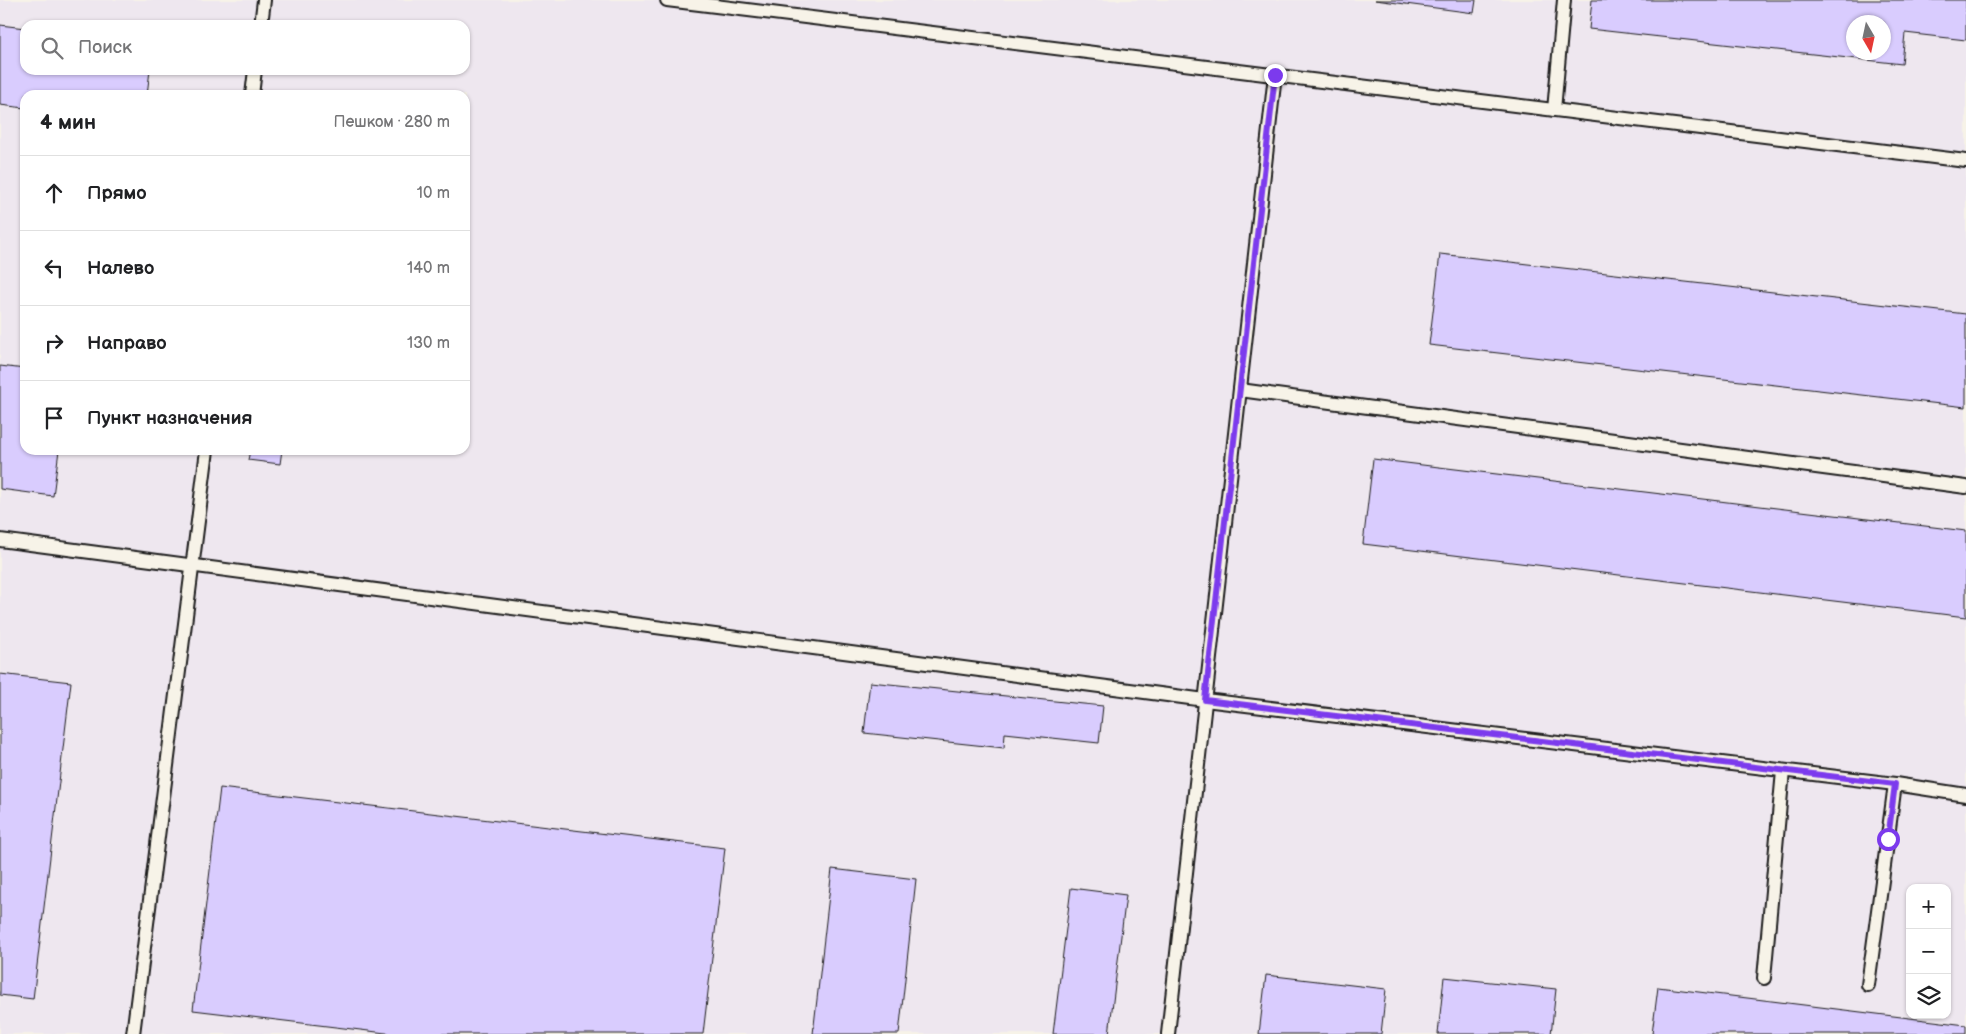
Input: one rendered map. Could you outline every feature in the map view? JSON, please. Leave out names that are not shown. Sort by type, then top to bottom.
[{"type":"lane","points":[[262,20],[264,0]]},
{"type":"lane","points":[[667,0],[1966,161]]},
{"type":"lane","points":[[1554,110],[1564,0]]},
{"type":"lane","points":[[253,90],[254,75]]},
{"type":"lane","points":[[1168,1034],[1275,75]]},
{"type":"lane","points":[[1240,390],[1966,487]]},
{"type":"lane","points":[[133,1034],[206,455]]},
{"type":"lane","points":[[0,540],[1205,700],[1895,784],[1966,795]]},
{"type":"lane","points":[[1764,978],[1782,771]]},
{"type":"lane","points":[[1868,985],[1895,784]]},
{"type":"shaded area","points":[[0,0],[1966,0],[1966,1034],[0,1034]]},
{"type":"building","points":[[1375,0],[1476,0],[1474,13]]},
{"type":"building","points":[[1592,0],[1966,0],[1966,40],[1905,33],[1902,64],[1866,60],[1891,60],[1891,15],[1846,15],[1846,58],[1589,29]]},
{"type":"building","points":[[0,25],[20,27],[20,75],[149,75],[148,90],[20,90],[20,107],[0,105]]},
{"type":"building","points":[[1440,254],[1966,314],[1966,407],[1429,345]]},
{"type":"building","points":[[0,366],[20,368],[20,455],[58,455],[53,496],[0,489]]},
{"type":"building","points":[[249,455],[281,455],[280,464],[248,460]]},
{"type":"building","points":[[1373,459],[1966,531],[1966,617],[1363,544]]},
{"type":"building","points":[[0,674],[71,682],[33,999],[0,995]]},
{"type":"building","points":[[870,682],[1103,706],[1099,743],[1005,733],[1004,748],[864,733]]},
{"type":"building","points":[[220,788],[725,848],[703,1034],[394,1034],[193,1010]]},
{"type":"building","points":[[832,869],[916,879],[899,1034],[813,1034]]},
{"type":"building","points":[[1071,888],[1126,895],[1109,1034],[1053,1034]]},
{"type":"building","points":[[1266,975],[1386,989],[1381,1034],[1259,1034]]},
{"type":"building","points":[[1444,977],[1556,989],[1551,1034],[1438,1034]]},
{"type":"building","points":[[1658,987],[1966,1025],[1966,1034],[1652,1034]]},
{"type":"route","points":[[1275,75],[1205,700],[1895,784],[1888,839]]}]
